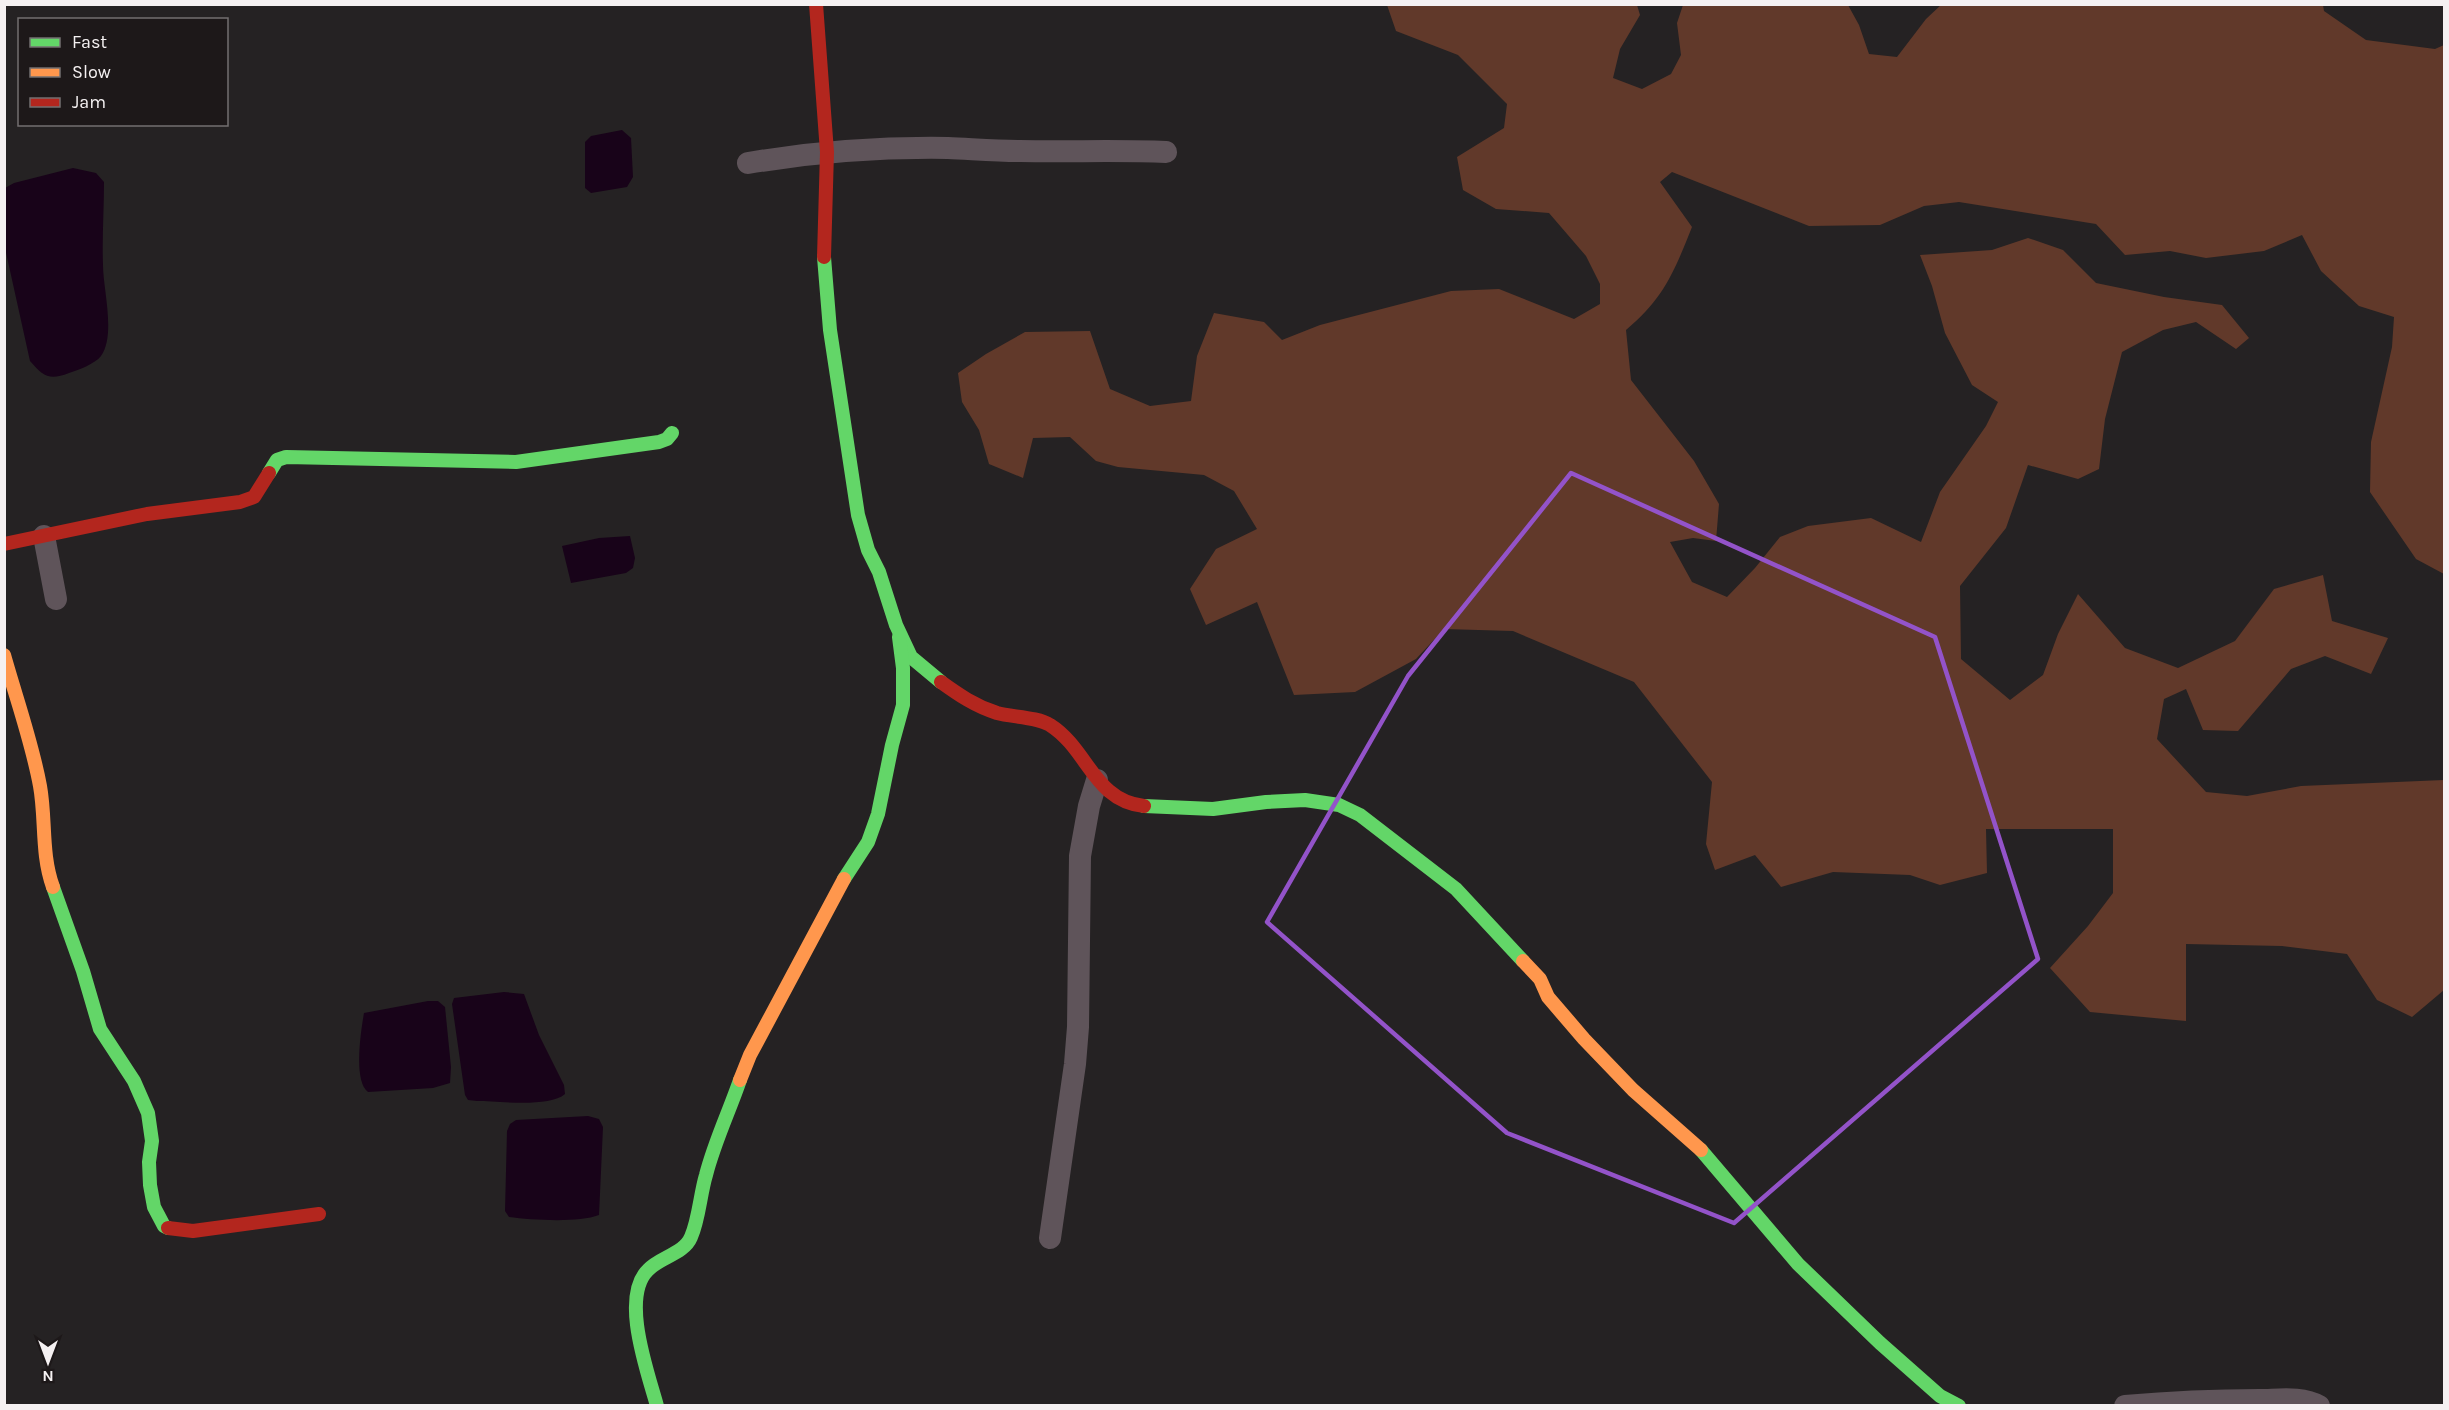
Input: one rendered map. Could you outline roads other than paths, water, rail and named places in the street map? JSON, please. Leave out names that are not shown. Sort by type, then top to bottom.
[{"type":"street","points":[[816,4],[827,152],[824,251],[830,330],[858,515],[868,550],[879,572],[898,630],[911,657],[952,692],[982,708],[1049,724],[1076,748],[1097,780],[1121,801],[1150,808],[1213,809],[1289,800],[1324,802],[1360,815],[1456,889],[1540,979],[1548,997],[1584,1039],[1633,1090],[1706,1154],[1798,1264],[1933,1390],[1959,1406]]},
{"type":"street","points":[[748,163],[827,152],[946,148],[1166,152]]},
{"type":"street","points":[[4,544],[147,514],[240,502],[254,497],[277,460],[286,457],[516,462],[659,442],[667,439],[672,433]]},
{"type":"street","points":[[44,536],[56,599]]},
{"type":"street","points":[[657,1406],[639,1337],[637,1316],[640,1279],[649,1268],[684,1247],[691,1238],[706,1173],[750,1056],[845,878],[868,842],[879,814],[892,745],[903,705],[903,668],[898,630]]},
{"type":"street","points":[[4,655],[40,785],[48,874],[83,971],[100,1029],[134,1081],[148,1113],[152,1141],[149,1162],[150,1185],[154,1207],[164,1226],[173,1230],[193,1231],[319,1214]]},
{"type":"street","points":[[1050,1238],[1075,1065],[1078,1027],[1080,856],[1089,806],[1097,780]]},
{"type":"street","points":[[2125,1406],[2195,1400],[2296,1400],[2313,1402],[2319,1406]]}]
